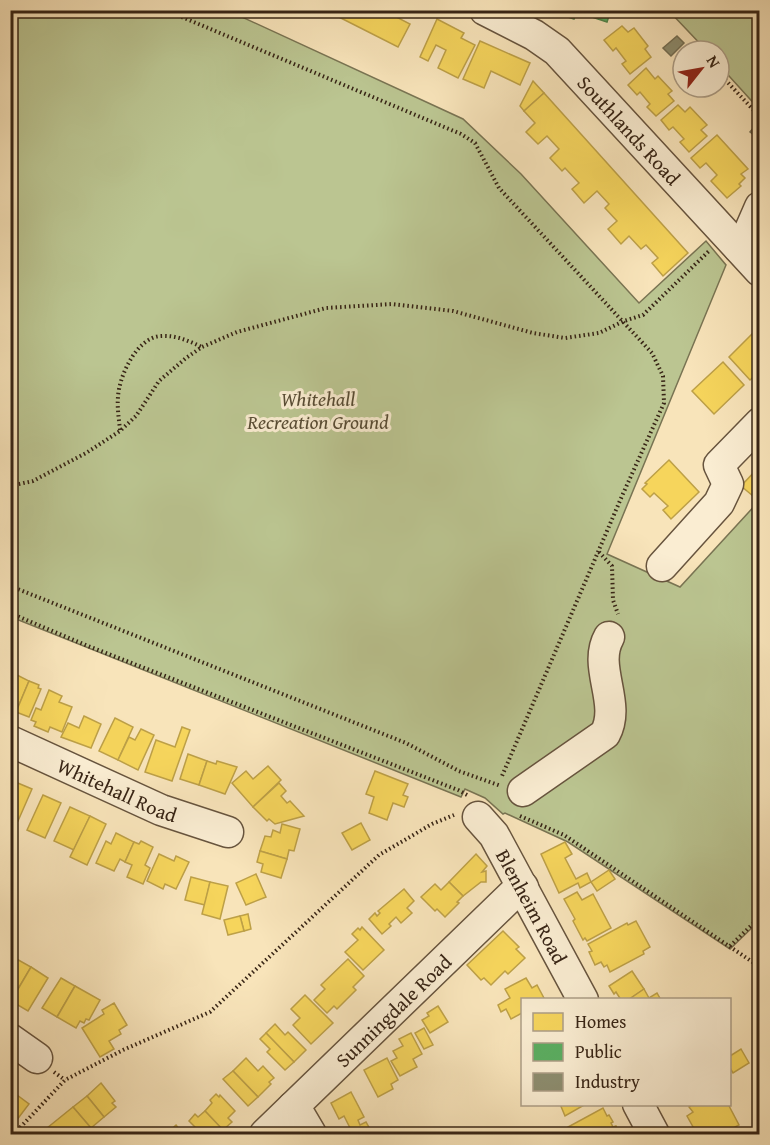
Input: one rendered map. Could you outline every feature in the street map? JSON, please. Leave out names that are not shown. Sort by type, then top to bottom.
[{"type":"street","name":"Southlands Road","points":[[485,10],[534,35],[557,51],[759,271]]},
{"type":"street","points":[[733,242],[746,239],[759,207]]},
{"type":"street","points":[[662,566],[719,503],[728,484],[719,465],[759,423]]},
{"type":"street","points":[[507,794],[605,734],[609,726],[610,712],[609,690],[602,657],[609,637]]},
{"type":"street","name":"Whitehall Road","points":[[10,741],[161,810],[228,832]]},
{"type":"street","name":"Blenheim Road","points":[[472,810],[494,836],[582,998]]},
{"type":"street","name":"Sunningdale Road","points":[[265,1134],[513,894],[523,887]]},
{"type":"street","points":[[10,1039],[37,1058]]},
{"type":"street","points":[[639,1106],[654,1134]]},
{"type":"street","points":[[293,1107],[311,1134]]},
{"type":"path","points":[[165,10],[461,134],[475,143],[499,188],[652,353],[663,376],[664,403],[599,552],[507,794]]},
{"type":"path","points":[[731,86],[759,117]]},
{"type":"path","points":[[10,486],[33,481],[86,453],[120,431],[136,416],[159,381],[202,347],[237,332],[326,308],[392,304],[453,310],[532,333],[565,338],[599,333],[643,315],[733,242]]},
{"type":"path","points":[[120,431],[118,396],[126,366],[139,347],[159,335],[177,336],[202,347]]},
{"type":"path","points":[[599,552],[612,566],[613,600],[621,623],[609,637]]},
{"type":"path","points":[[10,586],[406,743],[507,794],[645,891],[759,967]]},
{"type":"path","points":[[10,613],[99,651],[458,790],[472,810],[432,824],[379,855],[210,1012],[123,1050],[65,1080],[14,1134]]},
{"type":"path","points":[[730,946],[759,917]]},
{"type":"green space","name":"Whitehall Recreation Ground","points":[[10,11],[229,11],[463,119],[521,174],[639,303],[706,241],[726,265],[607,554],[680,587],[759,501],[759,921],[730,949],[568,842],[503,814],[485,798],[465,789],[461,797],[11,617]]},
{"type":"green space","points":[[669,11],[759,11],[759,109],[731,78],[731,39],[696,39]]},
{"type":"building: Homes","points":[[325,10],[383,10],[410,24],[398,47]]},
{"type":"building: Homes","points":[[437,19],[464,33],[461,38],[475,45],[458,78],[438,68],[446,50],[436,45],[428,61],[420,57]]},
{"type":"building: Homes","points":[[622,26],[628,32],[634,28],[648,46],[645,49],[651,57],[630,74],[622,64],[626,61],[616,48],[613,51],[604,40]]},
{"type":"building: Homes","points":[[480,41],[530,63],[520,85],[491,71],[484,88],[463,79]]},
{"type":"building: Homes","points":[[646,68],[655,79],[658,76],[671,90],[668,94],[674,101],[656,116],[647,107],[650,104],[640,92],[637,95],[628,85]]},
{"type":"building: Homes","points":[[533,81],[544,93],[524,111],[520,106]]},
{"type":"building: Homes","points":[[544,93],[688,253],[663,276],[652,263],[658,258],[646,245],[641,249],[629,236],[621,244],[608,229],[617,221],[605,208],[609,204],[597,191],[584,203],[572,189],[579,183],[565,168],[562,171],[550,158],[559,149],[547,136],[538,144],[526,132],[535,123],[524,111]]},
{"type":"building: Homes","points":[[678,105],[685,112],[690,107],[707,125],[701,130],[707,136],[689,152],[680,142],[684,139],[673,127],[669,130],[661,120]]},
{"type":"building: Homes","points":[[717,135],[748,169],[741,174],[745,178],[739,184],[741,186],[727,198],[711,181],[717,175],[706,163],[700,168],[691,158]]},
{"type":"building: Homes","points":[[759,327],[760,371],[750,380],[729,357]]},
{"type":"building: Homes","points":[[723,362],[744,385],[714,414],[692,391]]},
{"type":"building: Homes","points":[[669,460],[699,492],[671,519],[663,510],[668,506],[654,493],[650,497],[642,489],[647,484],[645,483]]},
{"type":"building: Homes","points":[[760,466],[760,488],[753,496],[741,486]]},
{"type":"building: Homes","points":[[17,675],[29,681],[16,712],[10,709],[10,684]]},
{"type":"building: Homes","points":[[29,681],[39,685],[38,688],[41,689],[29,717],[16,712]]},
{"type":"building: Homes","points":[[49,690],[62,696],[59,702],[72,707],[62,732],[50,727],[48,732],[34,726],[36,722],[31,720],[36,708],[41,710]]},
{"type":"building: Homes","points":[[84,716],[101,724],[91,748],[61,737],[68,723],[79,728]]},
{"type":"building: Homes","points":[[115,718],[133,727],[118,760],[99,751]]},
{"type":"building: Homes","points":[[182,727],[190,730],[172,781],[145,772],[156,740],[175,747]]},
{"type":"building: Homes","points":[[141,729],[154,735],[138,770],[118,760],[129,737],[135,740]]},
{"type":"building: Homes","points":[[188,754],[207,761],[199,785],[180,779]]},
{"type":"building: Homes","points":[[207,761],[216,764],[217,761],[237,767],[225,794],[199,785]]},
{"type":"building: Homes","points":[[268,766],[281,780],[253,807],[232,783],[246,771],[253,779]]},
{"type":"building: Homes","points":[[375,771],[408,784],[403,795],[408,797],[404,807],[393,803],[387,820],[369,813],[374,797],[366,794]]},
{"type":"building: Homes","points":[[13,781],[32,789],[18,821],[14,819],[12,824],[10,823],[10,786]]},
{"type":"building: Homes","points":[[279,783],[286,791],[281,796],[287,803],[290,801],[304,816],[275,824],[269,819],[267,821],[253,807]]},
{"type":"building: Homes","points":[[43,795],[61,803],[45,838],[27,830]]},
{"type":"building: Homes","points":[[70,807],[90,816],[74,850],[54,841]]},
{"type":"building: Homes","points":[[90,816],[106,824],[87,865],[70,857]]},
{"type":"building: Homes","points":[[361,823],[370,840],[352,850],[342,833]]},
{"type":"building: Homes","points":[[282,824],[300,829],[294,851],[289,850],[287,859],[260,851],[265,836],[271,837],[273,830],[280,833]]},
{"type":"building: Homes","points":[[116,833],[134,842],[125,862],[120,859],[114,871],[96,863],[106,841],[111,844]]},
{"type":"building: Homes","points":[[141,841],[153,847],[145,865],[150,868],[143,884],[127,877],[132,865],[125,862],[134,842],[139,844]]},
{"type":"building: Homes","points":[[565,842],[572,854],[565,858],[576,879],[587,873],[591,882],[580,888],[578,883],[559,893],[541,854]]},
{"type":"building: Homes","points":[[260,851],[287,859],[281,878],[261,872],[263,864],[257,862]]},
{"type":"building: Homes","points":[[159,854],[174,861],[176,856],[189,862],[176,889],[165,884],[163,889],[147,881]]},
{"type":"building: Homes","points":[[476,854],[487,866],[482,872],[486,871],[486,882],[481,882],[463,896],[449,882]]},
{"type":"building: Homes","points":[[609,870],[615,879],[597,891],[591,882]]},
{"type":"building: Homes","points":[[256,874],[266,897],[246,905],[236,883]]},
{"type":"building: Homes","points":[[191,877],[210,882],[205,905],[185,900]]},
{"type":"building: Homes","points":[[210,882],[228,886],[220,919],[202,914]]},
{"type":"building: Homes","points":[[449,882],[463,896],[445,917],[421,897],[435,884],[441,890]]},
{"type":"building: Homes","points":[[404,889],[414,901],[407,908],[412,913],[401,923],[396,917],[389,924],[391,926],[382,934],[369,919],[375,913],[377,916],[380,913],[378,911]]},
{"type":"building: Homes","points":[[577,892],[582,900],[593,894],[611,928],[587,941],[585,938],[583,940],[564,899]]},
{"type":"building: Homes","points":[[248,914],[251,929],[244,931],[240,916]]},
{"type":"building: Homes","points":[[240,916],[244,931],[228,935],[224,920]]},
{"type":"building: Homes","points":[[636,921],[650,947],[643,951],[644,954],[610,972],[607,965],[604,967],[601,962],[595,965],[588,944],[627,923],[628,925]]},
{"type":"building: Homes","points":[[362,927],[384,950],[363,970],[345,952],[358,940],[352,934]]},
{"type":"building: Homes","points":[[503,931],[519,947],[516,949],[525,958],[508,974],[505,971],[491,985],[484,978],[481,980],[467,965]]},
{"type":"building: Homes","points":[[13,957],[31,967],[11,1001],[10,961]]},
{"type":"building: Homes","points":[[348,959],[364,976],[353,987],[356,990],[337,1009],[334,1006],[327,1013],[314,1000],[325,989],[321,985]]},
{"type":"building: Homes","points":[[31,967],[48,978],[28,1011],[11,1001]]},
{"type":"building: Homes","points":[[632,971],[644,989],[631,998],[620,998],[609,986]]},
{"type":"building: Homes","points":[[61,978],[75,986],[57,1017],[42,1008]]},
{"type":"building: Homes","points":[[526,978],[532,988],[537,985],[544,998],[521,998],[521,1014],[511,1019],[506,1009],[501,1012],[498,1005],[510,998],[505,989]]},
{"type":"building: Homes","points":[[75,986],[100,1000],[89,1020],[86,1019],[84,1023],[80,1021],[76,1028],[57,1017]]},
{"type":"building: Homes","points":[[644,989],[649,998],[631,998]]},
{"type":"building: Homes","points":[[657,993],[660,998],[649,998]]},
{"type":"building: Homes","points":[[305,995],[333,1023],[311,1044],[293,1025],[300,1018],[291,1009]]},
{"type":"building: Homes","points":[[114,1003],[127,1025],[119,1030],[121,1034],[109,1041],[114,1049],[100,1057],[82,1028],[104,1014],[102,1010]]},
{"type":"building: Homes","points":[[438,1006],[448,1022],[430,1033],[422,1020],[429,1016],[427,1013]]},
{"type":"building: Homes","points":[[275,1024],[285,1035],[288,1032],[306,1050],[294,1062],[266,1033]]},
{"type":"building: Homes","points":[[424,1028],[433,1045],[424,1049],[415,1033]]},
{"type":"building: Homes","points":[[266,1033],[294,1062],[285,1070],[267,1052],[270,1049],[260,1039]]},
{"type":"building: Homes","points":[[411,1033],[422,1054],[413,1059],[417,1067],[400,1076],[391,1061],[397,1058],[393,1051],[403,1046],[399,1039]]},
{"type":"building: Homes","points":[[741,1049],[749,1063],[733,1073],[731,1055]]},
{"type":"building: Homes","points":[[246,1058],[258,1071],[263,1066],[274,1078],[258,1097],[233,1071]]},
{"type":"building: Homes","points":[[387,1058],[398,1080],[391,1084],[393,1089],[378,1097],[364,1070]]},
{"type":"building: Homes","points":[[233,1071],[258,1097],[248,1106],[223,1079]]},
{"type":"building: Homes","points":[[101,1083],[115,1101],[112,1103],[116,1107],[104,1117],[87,1096]]},
{"type":"building: Homes","points":[[13,1092],[29,1104],[10,1129],[10,1095]]},
{"type":"building: Homes","points":[[351,1092],[364,1117],[358,1120],[360,1125],[366,1122],[371,1131],[364,1134],[348,1134],[347,1132],[351,1130],[344,1116],[339,1119],[331,1103]]},
{"type":"building: Homes","points":[[216,1094],[219,1097],[220,1095],[235,1111],[228,1118],[232,1122],[223,1130],[205,1111]]},
{"type":"building: Homes","points":[[87,1096],[104,1117],[91,1128],[73,1107]]},
{"type":"building: Homes","points":[[561,1106],[582,1106],[565,1116]]},
{"type":"building: Homes","points":[[729,1106],[739,1125],[722,1134],[697,1134],[687,1116],[693,1112],[689,1107]]},
{"type":"building: Homes","points":[[73,1107],[96,1134],[52,1134],[47,1128]]},
{"type":"building: Homes","points":[[603,1108],[613,1122],[611,1123],[613,1127],[600,1134],[573,1134],[568,1127]]},
{"type":"building: Homes","points":[[205,1111],[223,1130],[219,1134],[202,1134],[189,1121],[195,1114],[198,1117]]},
{"type":"building: Homes","points":[[176,1125],[182,1133],[184,1131],[187,1134],[166,1134]]},
{"type":"building: Homes","points":[[616,1126],[620,1134],[600,1134],[613,1127]]},
{"type":"building: Public","points":[[557,10],[611,10],[607,22],[577,12],[574,19],[556,13]]},
{"type":"building: Industry","points":[[671,41],[671,56],[663,48]]},
{"type":"building: Industry","points":[[756,125],[760,128],[760,140],[750,132]]}]
